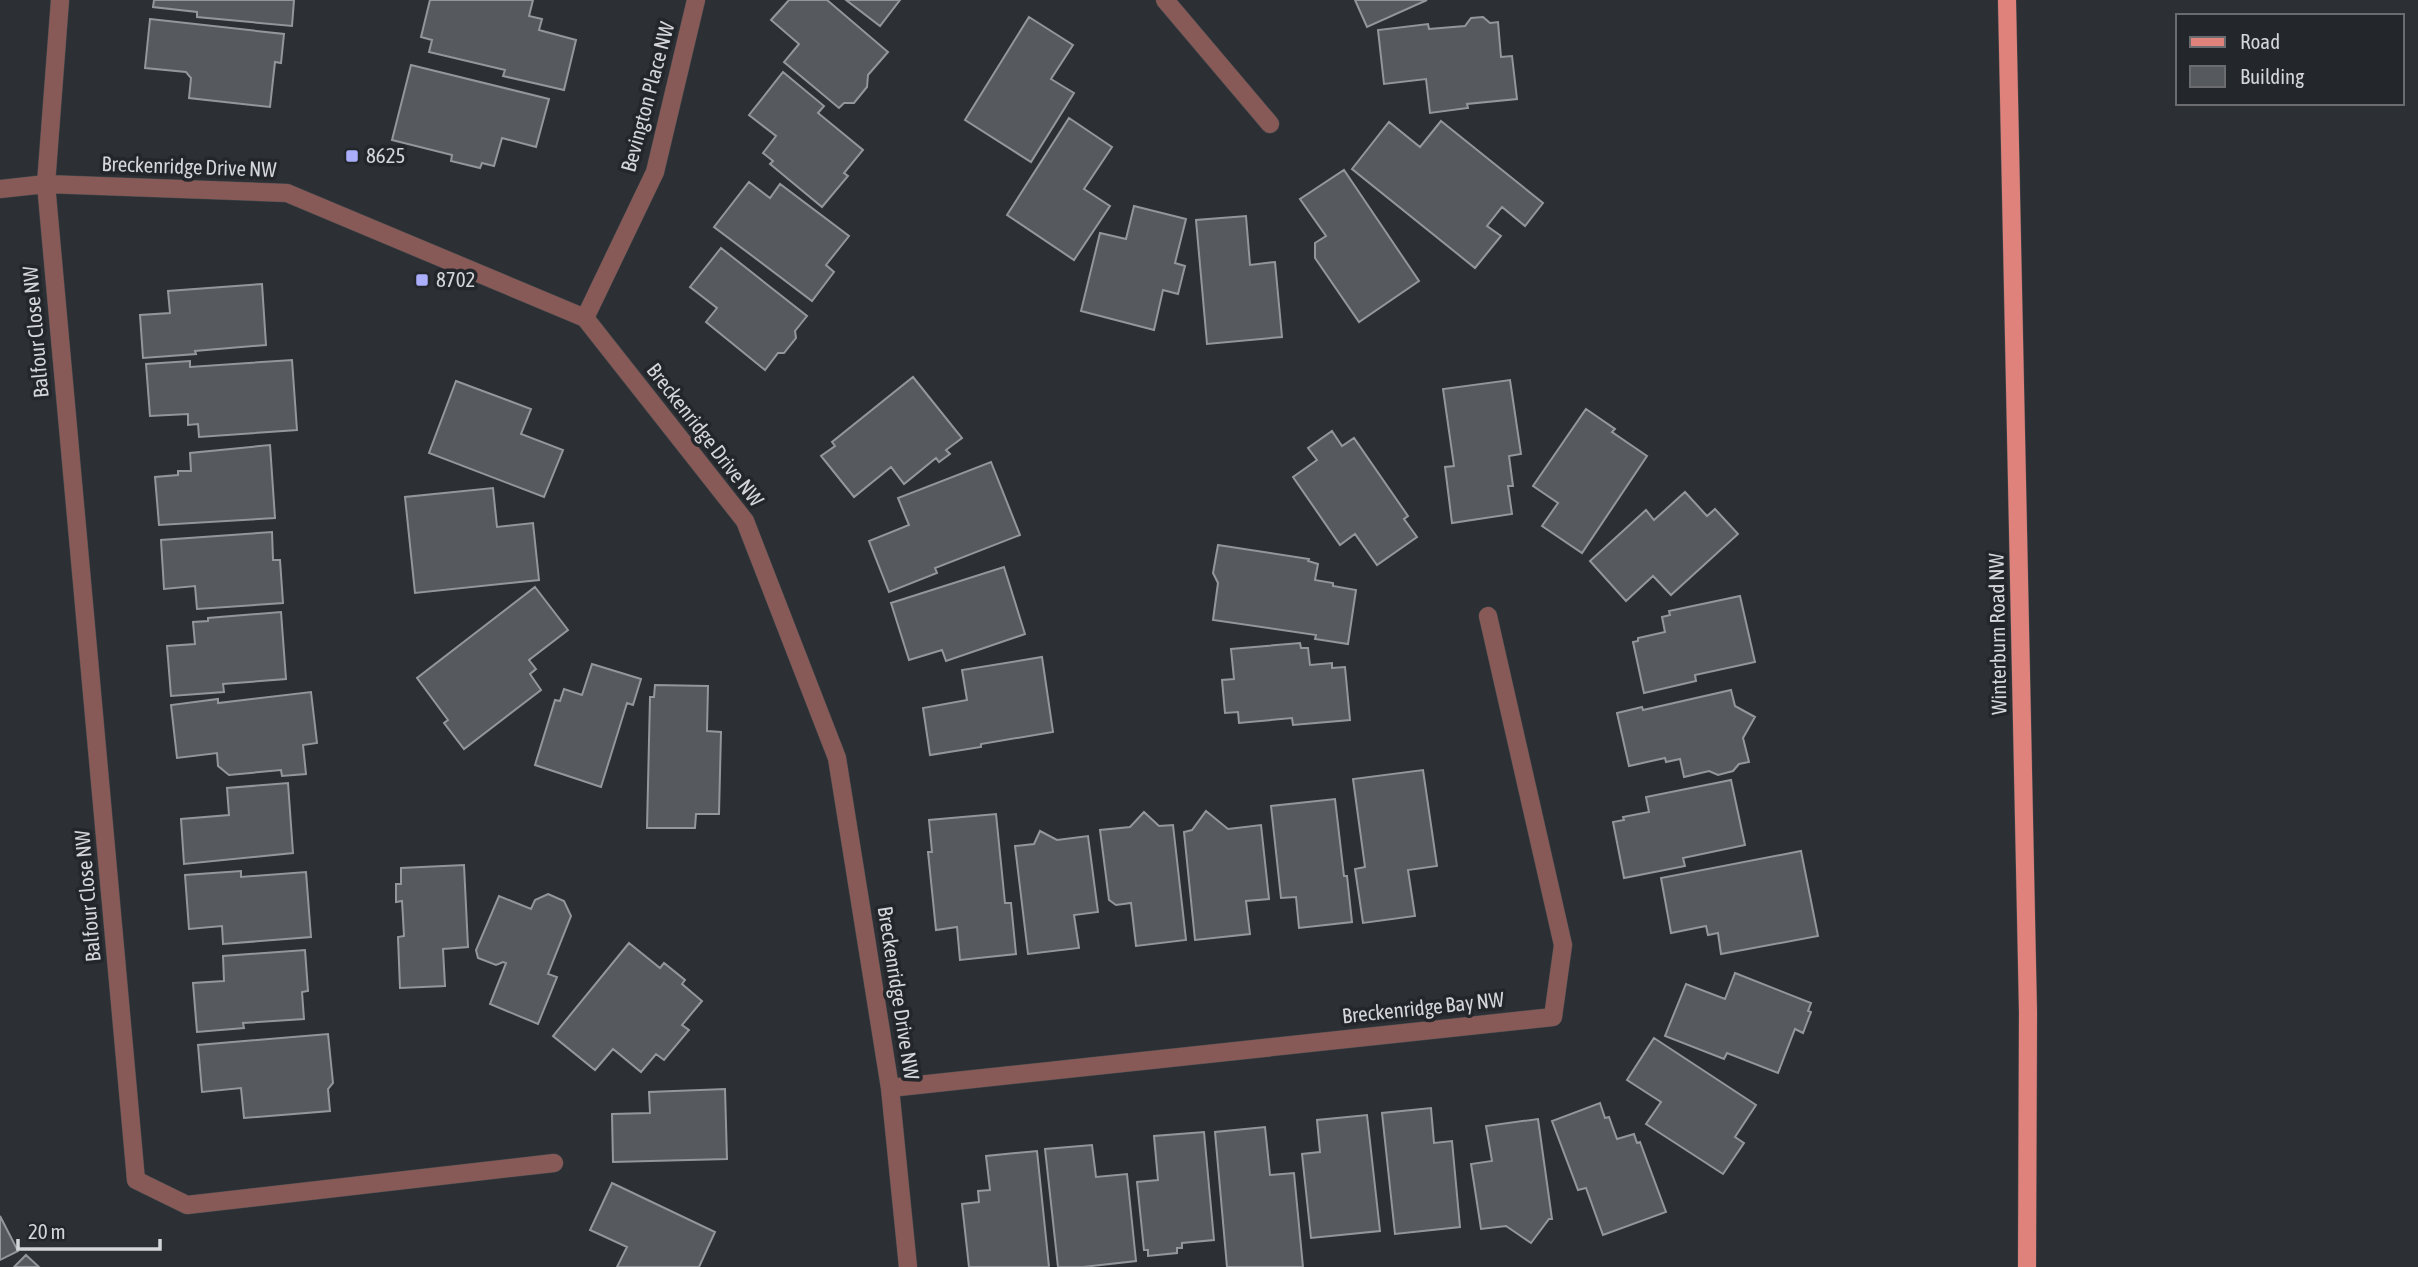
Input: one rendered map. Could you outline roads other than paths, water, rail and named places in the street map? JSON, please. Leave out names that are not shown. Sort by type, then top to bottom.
[{"type":"main road","name":"Winterburn Road NW","points":[[2007,0],[2028,1012],[2026,1267]]},
{"type":"street","points":[[46,184],[60,0]]},
{"type":"street","name":"Bevington Place NW","points":[[585,318],[655,172],[696,0]]},
{"type":"street","points":[[1165,0],[1270,124]]},
{"type":"street","name":"Breckenridge Drive NW","points":[[0,189],[46,184],[287,193],[585,318],[745,522],[836,758],[890,1088],[908,1267]]},
{"type":"street","name":"Balfour Close NW","points":[[46,184],[136,1180],[187,1205],[554,1163]]},
{"type":"street","name":"Breckenridge Bay NW","points":[[890,1088],[1553,1017],[1563,945],[1488,616]]},
{"type":"place","name":"8625","points":[[352,156]]},
{"type":"place","name":"8702","points":[[422,280]]}]
